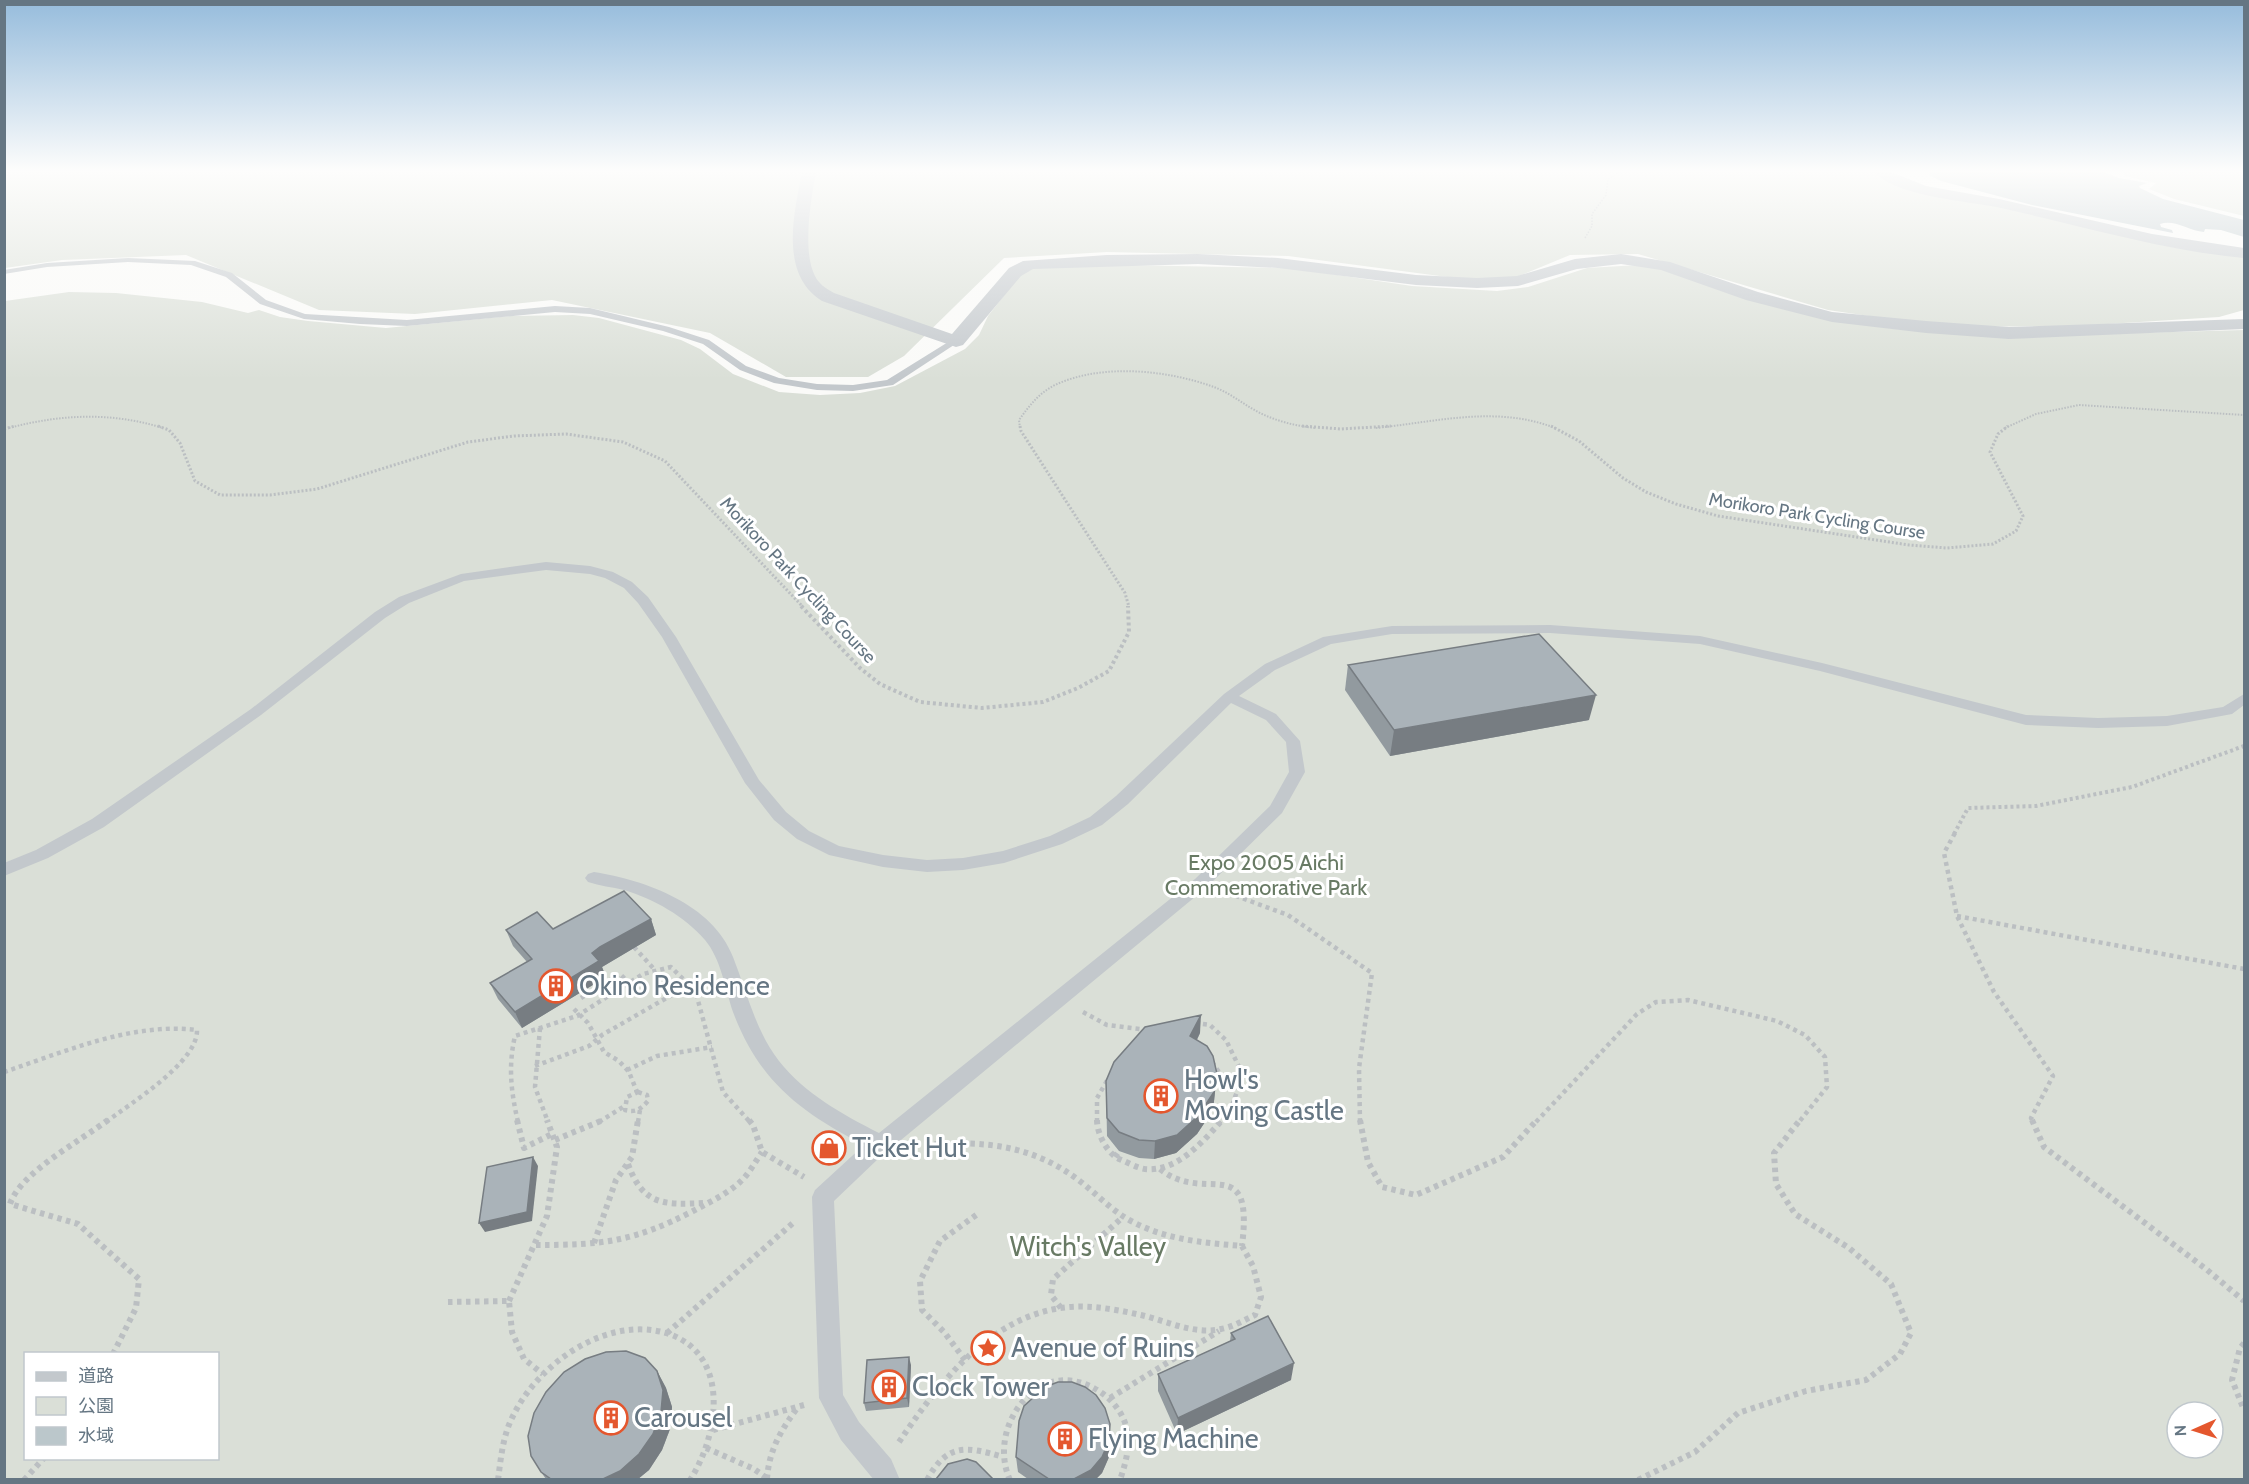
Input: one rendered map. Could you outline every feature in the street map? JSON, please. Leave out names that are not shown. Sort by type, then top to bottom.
[{"type":"street","points":[[802,241],[806,274],[812,286],[828,297],[956,341],[1015,272],[1029,264],[1067,261],[1198,259],[1278,263],[1406,279],[1477,283],[1518,281],[1575,264],[1621,259],[1664,265],[1752,296],[1832,317],[1936,328],[2009,333],[2244,324]]},
{"type":"street","points":[[2164,241],[2244,253]]},
{"type":"lane","points":[[4,272],[47,266],[128,260],[192,263],[229,274],[263,302],[304,316],[360,321],[407,323],[555,309],[590,311],[635,320],[686,335],[706,342],[743,368],[777,381],[816,387],[853,388],[890,382],[956,341]]},
{"type":"lane","points":[[4,870],[42,854],[98,823],[211,744],[380,615],[404,600],[460,578],[546,566],[569,567],[609,575],[628,585],[643,600],[669,637],[753,783],[780,816],[803,835],[835,851],[882,861],[927,866],[963,864],[1004,857],[1056,840],[1096,821],[1122,800],[1229,697],[1270,667],[1328,640],[1392,630],[1550,629],[1700,640],[1822,667],[2026,720],[2098,723],[2167,721],[2227,711],[2244,698]]},
{"type":"lane","points":[[884,1474],[850,1431],[831,1398],[823,1197],[881,1144],[1201,883],[1276,809],[1297,772],[1293,741],[1271,717],[1229,697]]},
{"type":"lane","points":[[594,878],[607,879],[639,889],[676,907],[702,925],[722,951],[741,1006],[760,1050],[787,1085],[814,1109],[881,1144]]},
{"type":"path","points":[[1585,241],[1584,250],[1587,256],[1595,262]]},
{"type":"path","name":"Morikoro Park Cycling Course","points":[[4,429],[28,422],[72,416],[129,417],[162,427],[170,431],[188,455],[195,481],[220,495],[270,495],[317,489],[468,442],[514,436],[566,434],[623,442],[665,461],[860,668],[880,684],[920,702],[982,708],[1043,702],[1078,688],[1109,671],[1129,632],[1129,609],[1125,593],[1021,431],[1019,420],[1026,407],[1038,395],[1072,379],[1122,373],[1170,377],[1215,388],[1268,417],[1302,426],[1342,429],[1380,428],[1473,415],[1495,415],[1534,421],[1565,430],[1589,446],[1620,475],[1639,488],[1691,509],[1718,516],[1886,542],[1947,548],[1993,544],[2016,531],[2023,516],[1990,452],[1999,434],[2018,421],[2059,408],[2079,405],[2244,415]]},
{"type":"path","points":[[2244,746],[2132,787],[2036,806],[1968,808],[1944,853],[1957,916],[1994,992],[2053,1076],[2031,1118],[2044,1147],[2244,1300]]},
{"type":"path","points":[[1201,883],[1288,915],[1372,973],[1360,1046],[1359,1114],[1368,1164],[1382,1187],[1416,1195],[1503,1157],[1637,1014],[1656,1002],[1688,999],[1777,1021],[1805,1035],[1825,1057],[1827,1087],[1774,1153],[1776,1184],[1795,1214],[1849,1248],[1891,1284],[1911,1333],[1900,1354],[1866,1380],[1806,1391],[1738,1413],[1695,1452],[1638,1479]]},
{"type":"path","points":[[1957,916],[2244,969]]},
{"type":"path","points":[[634,947],[654,969]]},
{"type":"path","points":[[623,1107],[632,1112],[640,1110],[646,1104],[648,1097],[645,1092],[637,1092],[626,1097],[623,1107],[608,1118],[524,1148],[511,1094],[510,1053],[515,1036],[579,1016],[627,982],[654,969],[672,967],[697,997],[723,1092],[753,1125],[762,1152],[801,1173],[823,1197],[668,1333]]},
{"type":"path","points":[[581,999],[620,974],[627,982]]},
{"type":"path","points":[[535,1066],[589,1046],[689,985]]},
{"type":"path","points":[[1061,997],[1107,1025],[1145,1030],[1154,1028]]},
{"type":"path","points":[[574,1010],[588,1023],[604,1052],[627,1070],[637,1092]]},
{"type":"path","points":[[1114,1069],[1096,1098],[1097,1128],[1111,1155],[1143,1169],[1160,1169],[1195,1150],[1230,1111],[1242,1075],[1226,1040],[1210,1025],[1184,1021]]},
{"type":"path","points":[[4,1072],[73,1049],[130,1035],[185,1027],[197,1030],[198,1039],[192,1052],[180,1065],[91,1133],[27,1178],[14,1192],[10,1204],[78,1224],[139,1279],[136,1308],[114,1352]]},
{"type":"path","points":[[540,1028],[535,1087],[557,1147],[547,1216],[509,1301],[512,1332],[524,1359],[543,1374]]},
{"type":"path","points":[[1139,1038],[1145,1030]]},
{"type":"path","points":[[627,1070],[639,1061],[658,1055],[711,1047]]},
{"type":"path","points":[[1209,1058],[1223,1078],[1240,1081]]},
{"type":"path","points":[[594,1243],[616,1180],[632,1156],[638,1133],[640,1110]]},
{"type":"path","points":[[920,1145],[984,1143],[1018,1147],[1040,1155],[1074,1176],[1123,1217],[1157,1233],[1200,1242],[1242,1246]]},
{"type":"path","points":[[1115,1157],[1119,1150]]},
{"type":"path","points":[[536,1245],[624,1240],[668,1223],[741,1181],[762,1152]]},
{"type":"path","points":[[627,1163],[632,1179],[642,1195],[667,1204],[706,1203]]},
{"type":"path","points":[[1110,1398],[1219,1330],[1255,1315],[1261,1297],[1253,1266],[1242,1246],[1245,1217],[1240,1192],[1232,1185],[1222,1182],[1195,1184],[1176,1181],[1160,1169]]},
{"type":"path","points":[[965,1360],[944,1332],[922,1310],[920,1281],[940,1241],[979,1213]]},
{"type":"path","points":[[1061,1308],[1051,1295],[1053,1279],[1123,1217]]},
{"type":"path","points":[[448,1302],[509,1301]]},
{"type":"path","points":[[884,1474],[909,1427],[948,1375],[997,1331],[1061,1308],[1096,1308],[1140,1315],[1199,1331],[1219,1330]]},
{"type":"path","points":[[498,1479],[501,1444],[517,1407],[543,1374],[573,1350],[605,1334],[638,1329],[668,1333],[691,1346],[708,1369],[716,1398],[712,1431],[698,1469],[690,1479]]},
{"type":"path","points":[[2244,1343],[2240,1348],[2232,1380],[2244,1410]]},
{"type":"path","points":[[1010,1479],[1003,1457],[1006,1430],[1015,1410],[1029,1394],[1047,1384],[1068,1380],[1087,1383],[1110,1398],[1119,1408],[1127,1428],[1129,1450],[1120,1479]]},
{"type":"path","points":[[712,1431],[831,1398]]},
{"type":"path","points":[[768,1479],[767,1460],[781,1430],[799,1407]]},
{"type":"path","points":[[706,1448],[754,1469],[768,1479]]},
{"type":"path","points":[[927,1479],[945,1454],[960,1449],[974,1449],[1003,1457]]},
{"type":"path","points":[[24,1479],[42,1460]]},
{"type":"green space","points":[[5,241],[2148,241],[2176,248],[2244,255],[2244,310],[2219,317],[2076,326],[1944,327],[1828,310],[1638,254],[1570,255],[1514,278],[1455,278],[1288,256],[1107,252],[1004,258],[904,356],[868,377],[786,377],[710,333],[552,300],[415,314],[319,310],[186,255],[62,260],[5,268]]},
{"type":"green space","name":"Expo 2005 Aichi Commemorative Park","points":[[1068,264],[1290,268],[1412,286],[1497,291],[1528,287],[1587,268],[1639,265],[1656,267],[1835,321],[1896,329],[2023,336],[2244,330],[2244,1479],[5,1479],[5,301],[69,292],[116,293],[202,302],[248,313],[259,310],[280,317],[308,321],[386,328],[510,316],[573,315],[599,318],[681,340],[700,349],[733,374],[779,392],[820,395],[860,393],[895,386],[965,349],[979,335],[988,316],[1020,275],[1034,268]]},
{"type":"building","points":[[1539,634],[1596,695],[1394,730],[1348,665]]},
{"type":"building","points":[[624,891],[651,919],[600,947],[592,953],[599,961],[515,1012],[490,983],[532,959],[506,930],[537,912],[553,929]]},
{"type":"building","name":"Howl's Moving Castle","points":[[1201,1015],[1190,1036],[1207,1046],[1213,1056],[1217,1074],[1214,1092],[1198,1116],[1177,1135],[1155,1141],[1139,1140],[1119,1132],[1107,1118],[1106,1081],[1114,1062],[1145,1027]]},
{"type":"building","points":[[533,1157],[527,1212],[479,1223],[487,1167]]},
{"type":"building","points":[[1268,1316],[1294,1363],[1178,1418],[1158,1374],[1235,1339],[1231,1333]]},
{"type":"building","name":"Carousel","points":[[626,1351],[645,1358],[657,1371],[663,1390],[661,1412],[653,1434],[639,1454],[620,1471],[603,1479],[551,1479],[541,1472],[531,1456],[528,1436],[534,1413],[546,1392],[564,1372],[585,1359],[606,1352]]},
{"type":"building","name":"Clock Tower","points":[[909,1357],[907,1398],[864,1403],[867,1360]]},
{"type":"building","name":"Flying Machine","points":[[1058,1382],[1072,1382],[1096,1395],[1105,1408],[1110,1424],[1109,1441],[1102,1457],[1091,1470],[1074,1479],[1049,1479],[1016,1457],[1019,1421],[1024,1406],[1045,1387]]},
{"type":"building","points":[[967,1459],[976,1462],[993,1479],[936,1479],[948,1464]]},
{"type":"place","name":"Okino Residence","points":[[556,986]]},
{"type":"place","name":"Howl's Moving Castle","points":[[1161,1096]]},
{"type":"place","name":"Ticket Hut","points":[[829,1148]]},
{"type":"place","name":"Avenue of Ruins","points":[[988,1348]]},
{"type":"place","name":"Clock Tower","points":[[889,1387]]},
{"type":"place","name":"Carousel","points":[[611,1418]]},
{"type":"place","name":"Flying Machine","points":[[1065,1439]]},
{"type":"park label","name":"Witch's Valley","points":[[1088,1247]]}]
